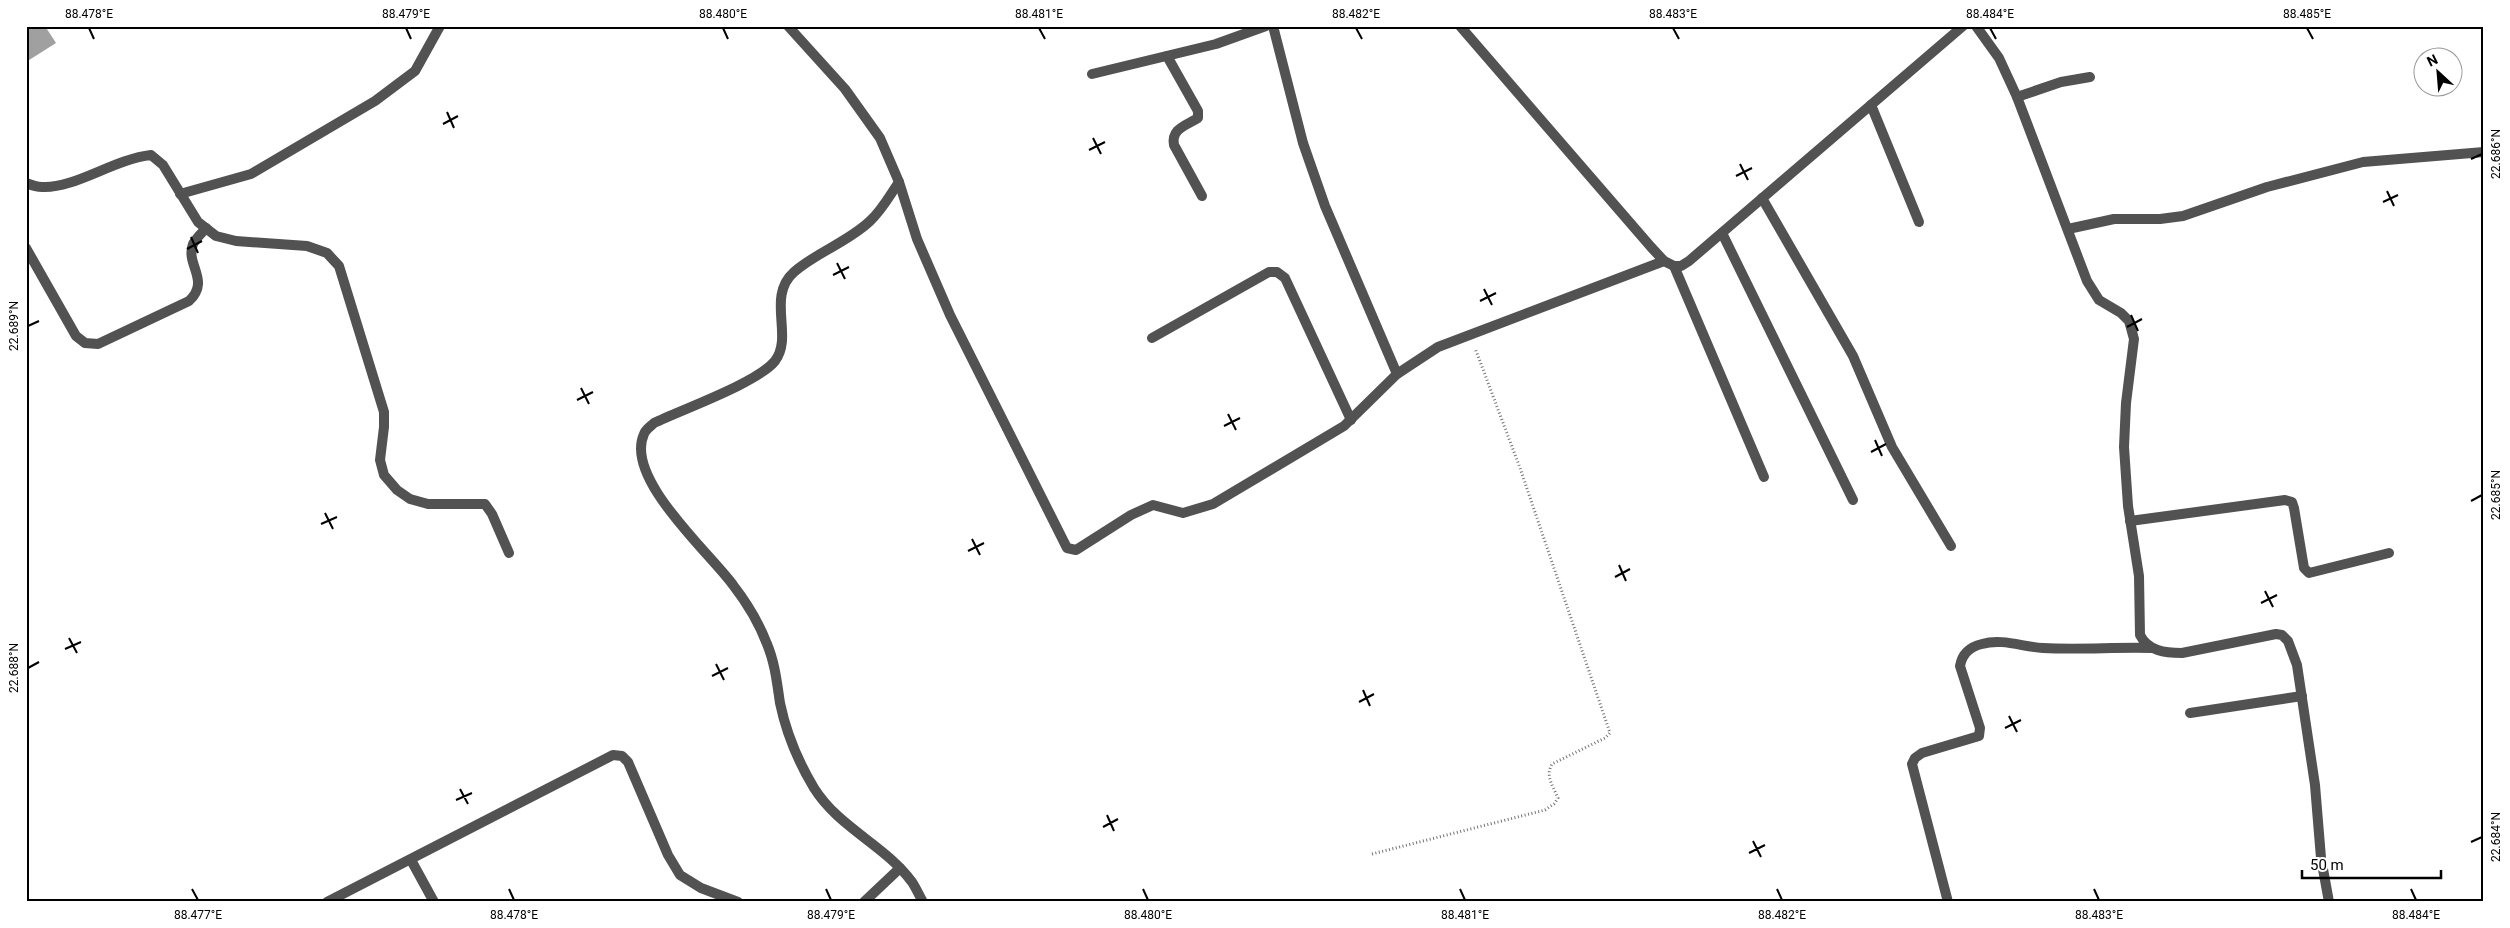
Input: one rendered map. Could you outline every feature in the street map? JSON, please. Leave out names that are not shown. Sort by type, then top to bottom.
[{"type":"street","points":[[180,194],[251,174],[376,101],[415,71],[440,26]]},
{"type":"street","points":[[788,26],[845,89],[880,138],[899,182],[917,239],[946,307],[1068,548],[1076,550],[1131,515],[1153,505],[1183,513],[1213,504],[1332,435],[1352,420],[1397,374],[1438,347],[1664,260]]},
{"type":"street","points":[[1092,74],[1239,37],[1266,26]]},
{"type":"street","points":[[1273,26],[1303,143],[1325,206],[1397,374]]},
{"type":"street","points":[[1460,26],[1623,216],[1664,260],[1674,266],[1681,266],[1689,261],[1963,26]]},
{"type":"street","points":[[1976,26],[1999,58],[2018,97],[2092,292],[2099,300],[2121,313],[2132,329],[2133,354],[2126,403],[2124,447],[2130,521],[2138,576],[2140,635],[2144,642],[2152,648]]},
{"type":"street","points":[[1167,56],[1198,111],[1198,118],[1175,131],[1172,138],[1174,146],[1202,196]]},
{"type":"street","points":[[2018,97],[2055,84],[2090,77]]},
{"type":"street","points":[[1871,105],[1919,222]]},
{"type":"street","points":[[2068,229],[2114,219],[2160,219],[2183,216],[2267,187],[2363,162],[2484,152]]},
{"type":"street","points":[[26,183],[42,187],[72,182],[116,163],[151,155],[163,165],[198,222],[216,236],[236,241],[307,246],[328,253],[339,266],[380,394],[384,427],[380,460],[384,475],[397,490],[410,499],[428,504],[485,504],[492,514],[509,553]]},
{"type":"street","points":[[899,182],[869,222],[793,273],[781,294],[782,344],[776,360],[764,372],[743,383],[654,423],[644,434],[642,447],[644,470],[650,484],[732,583],[755,618],[768,645],[780,704],[792,741],[814,787],[837,817],[900,868],[912,882],[923,902]]},
{"type":"street","points":[[1762,198],[1854,356],[1892,447],[1951,546]]},
{"type":"street","points":[[26,248],[76,336],[85,343],[98,344],[190,301],[196,295],[198,277],[192,254],[193,245],[206,228]]},
{"type":"street","points":[[1722,233],[1853,500]]},
{"type":"street","points":[[1674,266],[1764,477]]},
{"type":"street","points":[[1152,338],[1269,272],[1277,272],[1285,278],[1352,420]]},
{"type":"street","points":[[2130,521],[2285,500],[2292,502],[2294,508],[2304,568],[2309,573],[2389,553]]},
{"type":"street","points":[[1948,902],[1912,764],[1915,758],[1922,753],[1978,736],[1980,728],[1960,666],[1962,657],[1969,649],[1982,644],[1997,642],[2043,648],[2152,648],[2171,653],[2182,653],[2262,636],[2282,635],[2293,650],[2302,696],[2315,785],[2321,858],[2329,902]]},
{"type":"street","points":[[2190,713],[2302,696]]},
{"type":"street","points":[[327,902],[613,755],[622,756],[628,762],[668,855],[680,875],[701,888],[738,902]]},
{"type":"street","points":[[411,860],[434,902]]},
{"type":"street","points":[[864,902],[900,868]]},
{"type":"path","points":[[1372,854],[1545,810],[1554,804],[1558,798],[1549,778],[1549,770],[1552,764],[1605,738],[1610,733],[1520,468],[1469,334]]},
{"type":"shaded area","points":[[26,26],[45,26],[56,43],[26,62]]}]
